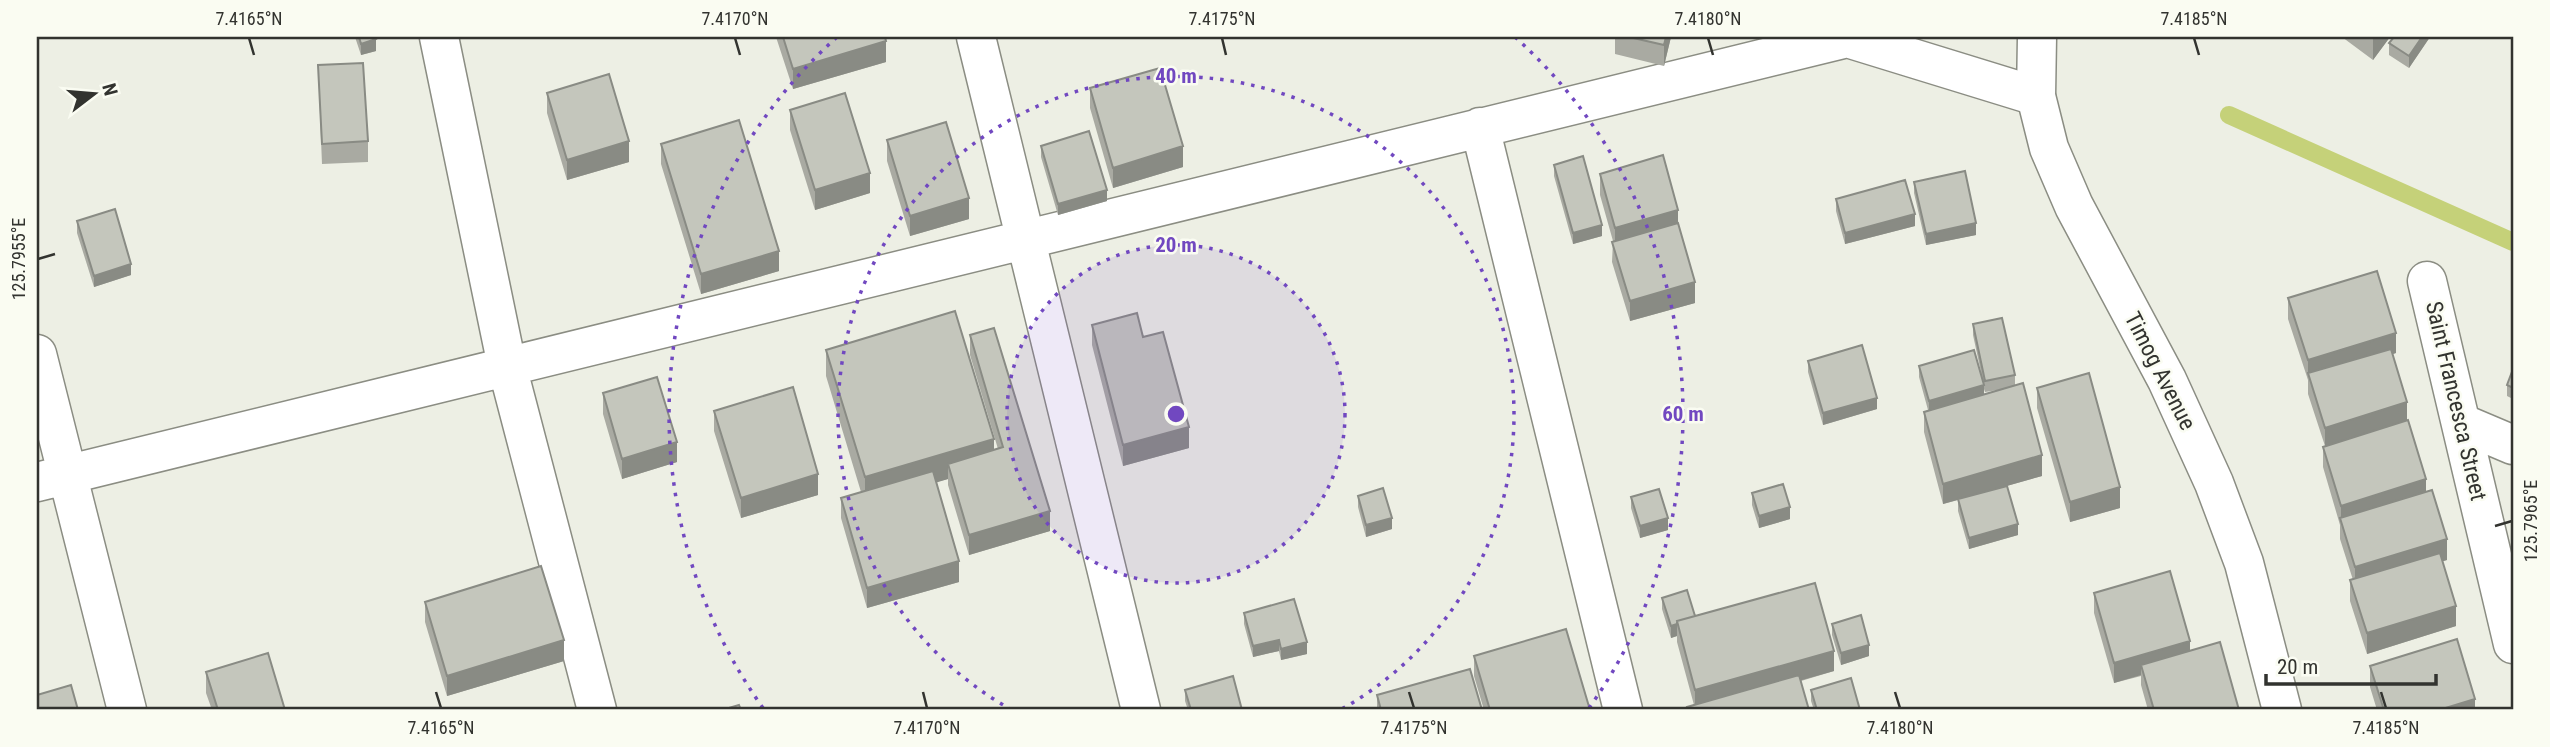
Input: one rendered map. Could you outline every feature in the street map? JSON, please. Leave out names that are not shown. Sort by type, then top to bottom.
[{"type":"street","points":[[439,37],[508,366],[597,710]]},
{"type":"street","points":[[976,37],[1141,710]]},
{"type":"street","points":[[51,478],[1845,37],[2036,96]]},
{"type":"street","name":"Timog Avenue","points":[[2037,37],[2036,96],[2049,148],[2074,206],[2167,380],[2214,483],[2244,563],[2282,710]]},
{"type":"street","points":[[1480,127],[1623,710]]},
{"type":"street","name":"Saint Francesca Street","points":[[2427,281],[2513,644]]},
{"type":"street","points":[[37,354],[51,478],[127,710]]},
{"type":"street","points":[[2461,423],[2513,445]]},
{"type":"building","points":[[359,37],[375,37],[376,39],[361,44]]},
{"type":"building","points":[[783,37],[885,37],[886,41],[793,69]]},
{"type":"building","points":[[1629,37],[1666,37],[1664,45]]},
{"type":"building","points":[[2394,37],[2422,37],[2409,56],[2389,43]]},
{"type":"building","points":[[363,63],[368,141],[322,144],[318,65]]},
{"type":"building","points":[[1160,68],[1183,146],[1113,168],[1090,88]]},
{"type":"building","points":[[609,74],[629,141],[567,160],[547,93]]},
{"type":"building","points":[[845,93],[870,173],[815,190],[790,110]]},
{"type":"building","points":[[739,120],[779,251],[701,274],[661,144]]},
{"type":"building","points":[[946,122],[969,198],[910,216],[887,140]]},
{"type":"building","points":[[1089,131],[1107,190],[1058,204],[1041,146]]},
{"type":"building","points":[[1663,155],[1678,210],[1615,228],[1600,174]]},
{"type":"building","points":[[1583,156],[1602,225],[1573,233],[1554,165]]},
{"type":"building","points":[[1965,171],[1976,223],[1926,234],[1914,182]]},
{"type":"building","points":[[1905,180],[1915,214],[1845,233],[1836,199]]},
{"type":"building","points":[[115,209],[131,264],[94,276],[77,221]]},
{"type":"building","points":[[1678,223],[1695,282],[1630,301],[1612,242]]},
{"type":"building","points":[[2377,271],[2396,333],[2308,360],[2288,298]]},
{"type":"building","points":[[955,311],[994,439],[865,477],[826,350]]},
{"type":"building","points":[[1137,313],[1143,337],[1163,332],[1189,427],[1123,445],[1092,325]]},
{"type":"building","points":[[2002,318],[2015,375],[1985,381],[1973,324]]},
{"type":"building","points":[[994,328],[1050,511],[969,535],[948,464],[1003,447],[970,335]]},
{"type":"building","points":[[1862,345],[1877,398],[1823,413],[1808,361]]},
{"type":"building","points":[[2391,349],[2407,402],[2325,428],[2308,373]]},
{"type":"building","points":[[1974,350],[1984,385],[1929,401],[1919,366]]},
{"type":"building","points":[[2513,369],[2513,388],[2507,385]]},
{"type":"building","points":[[2089,373],[2120,487],[2070,502],[2037,388]]},
{"type":"building","points":[[657,377],[677,442],[622,459],[603,393]]},
{"type":"building","points":[[2023,383],[2042,455],[1943,484],[1924,412]]},
{"type":"building","points":[[793,387],[818,474],[741,498],[714,411]]},
{"type":"building","points":[[2408,420],[2426,479],[2341,506],[2323,447]]},
{"type":"building","points":[[933,471],[959,561],[867,588],[841,498]]},
{"type":"building","points":[[1783,484],[1790,507],[1759,516],[1752,493]]},
{"type":"building","points":[[2007,486],[2018,524],[1969,538],[1958,499]]},
{"type":"building","points":[[1383,488],[1392,518],[1366,525],[1358,496]]},
{"type":"building","points":[[1659,489],[1668,518],[1640,526],[1631,497]]},
{"type":"building","points":[[2432,490],[2447,539],[2355,567],[2340,518]]},
{"type":"building","points":[[2440,553],[2456,606],[2367,633],[2350,580]]},
{"type":"building","points":[[541,566],[564,640],[447,676],[425,602]]},
{"type":"building","points":[[2170,571],[2190,641],[2114,663],[2094,593]]},
{"type":"building","points":[[1815,583],[1834,651],[1695,690],[1677,621]]},
{"type":"building","points":[[1687,590],[1695,616],[1677,621],[1677,624],[1671,626],[1662,598]]},
{"type":"building","points":[[1294,599],[1307,642],[1281,649],[1279,640],[1253,646],[1244,613]]},
{"type":"building","points":[[1861,615],[1869,645],[1841,653],[1832,624]]},
{"type":"building","points":[[1566,629],[1590,710],[1490,710],[1474,656]]},
{"type":"building","points":[[2457,639],[2475,699],[2439,710],[2384,710],[2370,666]]},
{"type":"building","points":[[2220,642],[2239,710],[2154,710],[2141,665]]},
{"type":"building","points":[[268,653],[285,710],[218,710],[206,672]]},
{"type":"building","points":[[1470,669],[1482,710],[1381,710],[1377,695]]},
{"type":"building","points":[[1799,675],[1809,710],[1688,710],[1687,707]]},
{"type":"building","points":[[1233,676],[1242,710],[1191,710],[1185,690]]},
{"type":"building","points":[[1851,678],[1860,710],[1817,710],[1811,690]]},
{"type":"building","points":[[71,685],[78,710],[37,710],[37,695]]},
{"type":"building","points":[[739,705],[741,710],[722,710]]},
{"type":"waterway","points":[[2229,115],[2513,242]]}]
